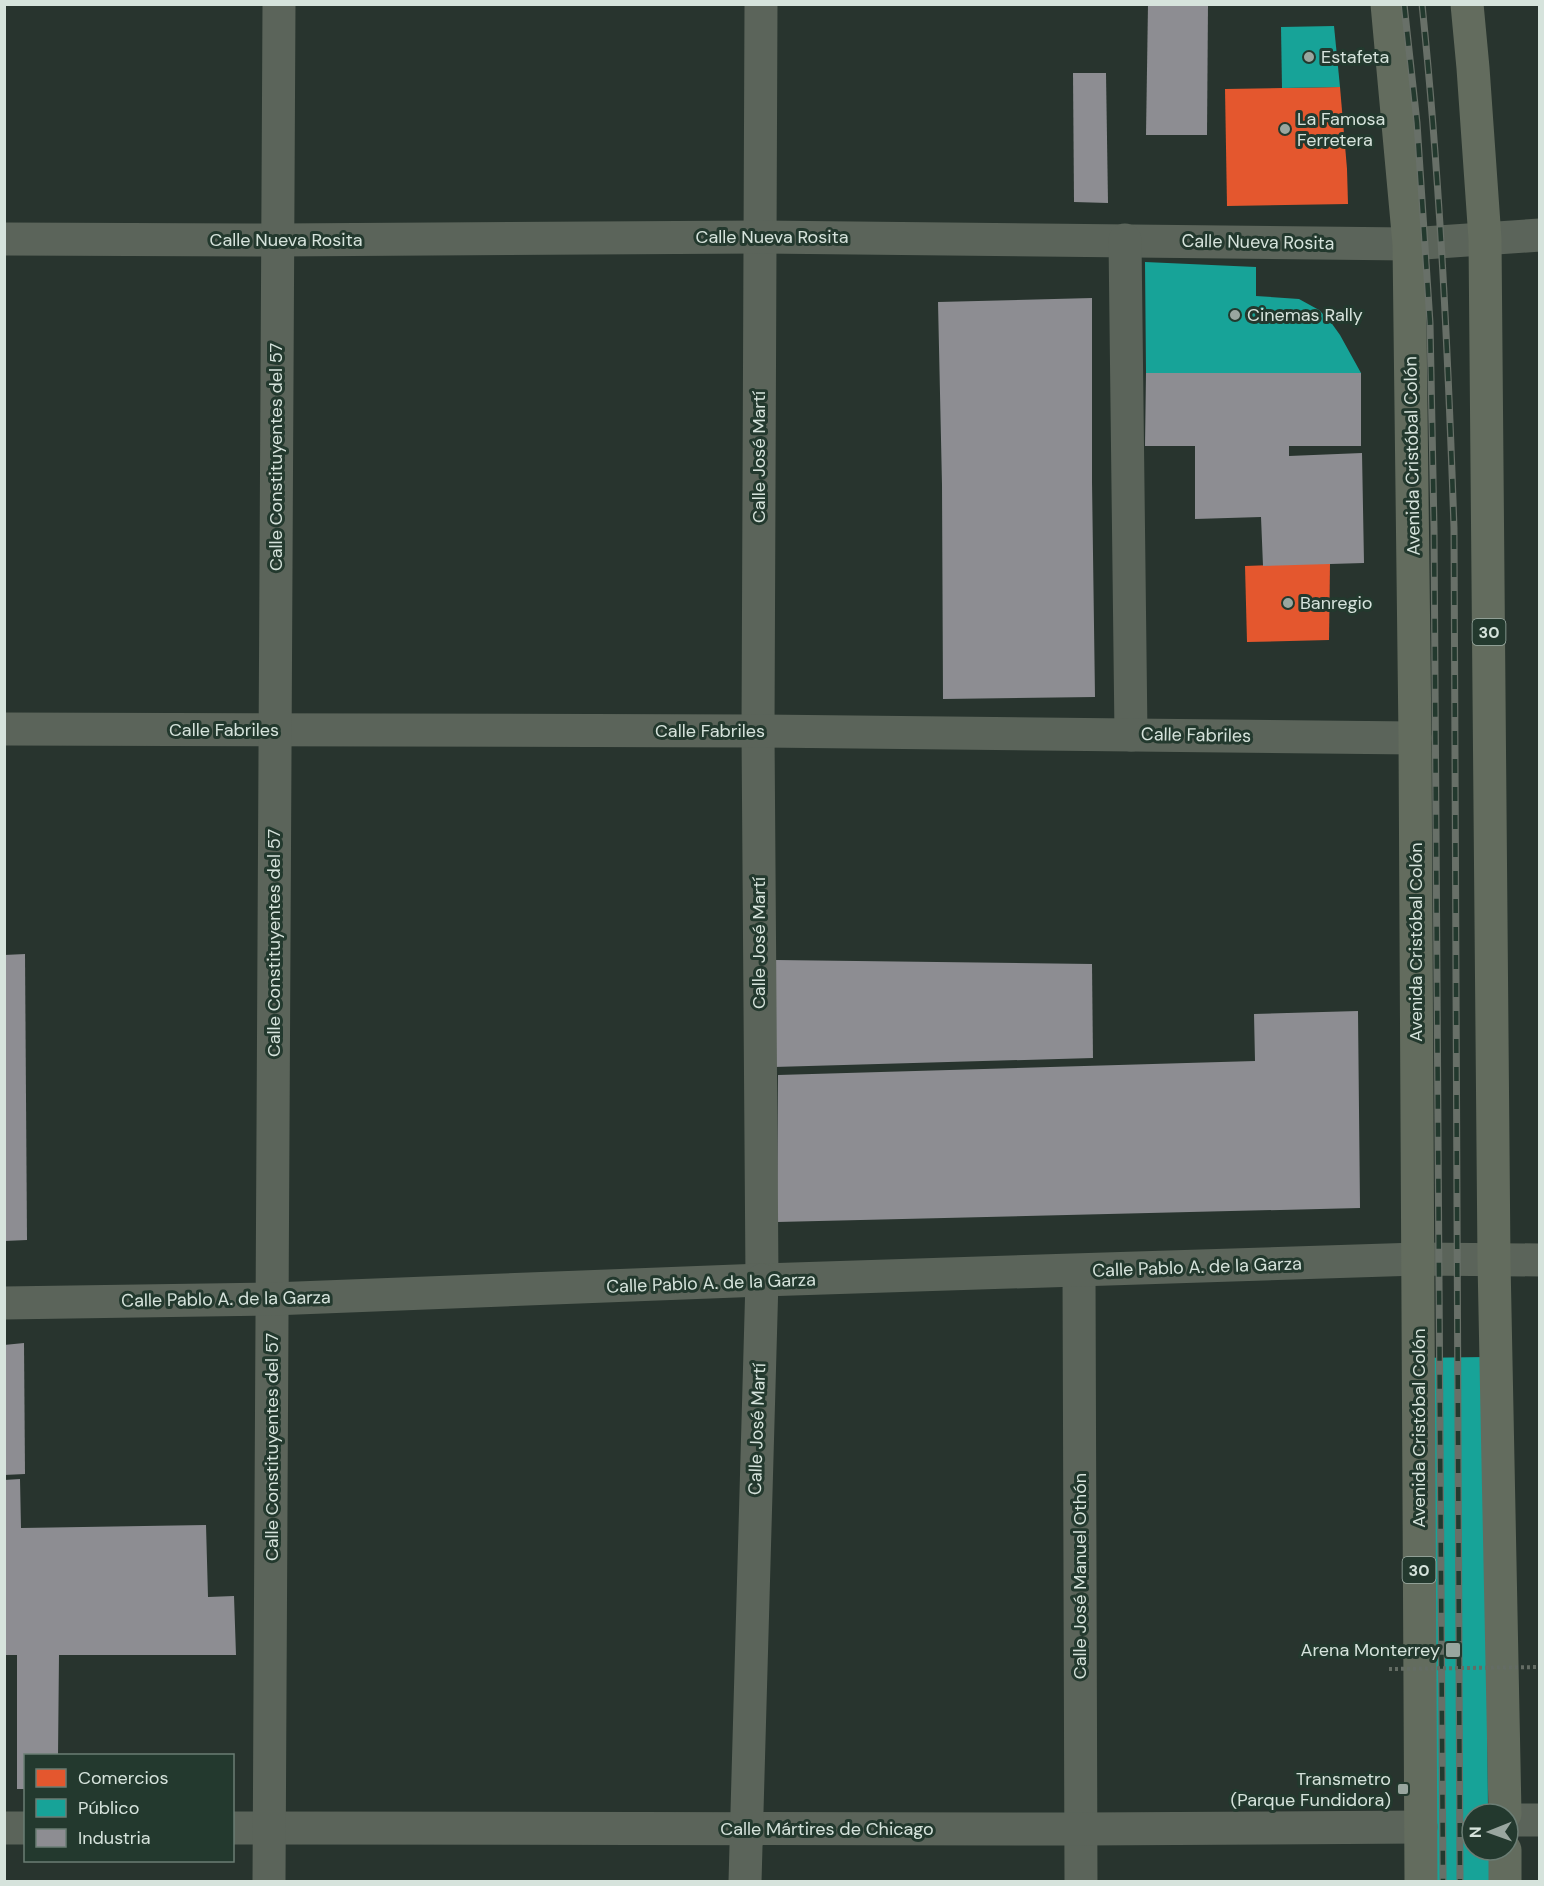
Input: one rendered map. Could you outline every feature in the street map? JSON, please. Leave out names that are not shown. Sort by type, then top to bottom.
[{"type":"main road","name":"Avenida Cristóbal Colón","points":[[1387,4],[1409,244],[1415,738],[1421,1881]]},
{"type":"main road","name":"30","points":[[1467,4],[1485,239],[1494,1261],[1505,1802]]},
{"type":"main road","points":[[1505,1862],[1505,1881]]},
{"type":"street","name":"Calle Constituyentes del 57","points":[[269,1881],[279,4]]},
{"type":"street","name":"Calle José Martí","points":[[745,1881],[762,1280],[758,731],[761,4]]},
{"type":"street","name":"Calle Nueva Rosita","points":[[4,239],[761,237],[1409,244],[1539,234]]},
{"type":"street","points":[[1125,240],[1131,735]]},
{"type":"street","name":"Calle Fabriles","points":[[4,729],[758,731],[1415,738]]},
{"type":"street","points":[[1418,1259],[1539,1260]]},
{"type":"street","name":"Calle Pablo A. de la Garza","points":[[4,1303],[272,1299],[762,1280],[1418,1259]]},
{"type":"street","name":"Calle José Manuel Othón","points":[[1079,1271],[1081,1881]]},
{"type":"street","points":[[1520,1820],[1539,1820]]},
{"type":"street","name":"Calle Mártires de Chicago","points":[[234,1828],[1421,1827]]},
{"type":"street","points":[[4,1828],[24,1828]]},
{"type":"path","points":[[1389,1669],[1539,1667]]},
{"type":"building: Comercios","name":"La Famosa Ferretera","points":[[1340,87],[1348,204],[1227,206],[1225,89]]},
{"type":"building: Comercios","name":"Banregio","points":[[1330,563],[1329,640],[1247,642],[1245,566]]},
{"type":"building: Público","name":"Estafeta","points":[[1334,26],[1340,87],[1282,88],[1281,27]]},
{"type":"building: Público","name":"Cinemas Rally","points":[[1145,262],[1256,267],[1256,296],[1299,299],[1319,310],[1340,335],[1361,373],[1146,373]]},
{"type":"building: Público","points":[[1485,1357],[1488,1802],[1460,1802],[1460,1862],[1489,1862],[1489,1882],[1416,1882],[1412,1358]]},
{"type":"building: Industria","points":[[1148,4],[1208,4],[1207,135],[1146,135]]},
{"type":"building: Industria","points":[[1073,73],[1106,73],[1108,203],[1074,202]]},
{"type":"building: Industria","points":[[1092,298],[1095,697],[943,699],[938,302]]},
{"type":"building: Industria","points":[[1146,373],[1361,373],[1361,446],[1289,446],[1289,456],[1362,453],[1364,563],[1263,566],[1261,517],[1195,519],[1195,446],[1145,446]]},
{"type":"building: Industria","points":[[25,954],[27,1240],[4,1241],[4,955]]},
{"type":"building: Industria","points":[[776,960],[1092,964],[1093,1058],[774,1067]]},
{"type":"building: Industria","points":[[1358,1011],[1360,1208],[777,1222],[778,1075],[1255,1061],[1254,1014]]},
{"type":"building: Industria","points":[[24,1343],[25,1474],[4,1475],[4,1345]]},
{"type":"building: Industria","points":[[20,1479],[21,1528],[206,1525],[208,1597],[234,1596],[236,1655],[59,1655],[58,1754],[24,1754],[24,1789],[17,1789],[17,1655],[4,1655],[4,1480]]},
{"type":"railway","points":[[1404,4],[1417,123],[1430,323],[1434,528],[1443,1882]]},
{"type":"railway","points":[[1422,4],[1434,135],[1454,528],[1460,1882]]},
{"type":"place","name":"Estafeta","points":[[1309,57]]},
{"type":"place","name":"La Famosa Ferretera","points":[[1285,129]]},
{"type":"place","name":"Cinemas Rally","points":[[1235,315]]},
{"type":"place","name":"Banregio","points":[[1288,603]]},
{"type":"place","name":"Arena Monterrey","points":[[1453,1650]]},
{"type":"place","name":"Transmetro (Parque Fundidora)","points":[[1403,1789]]}]
